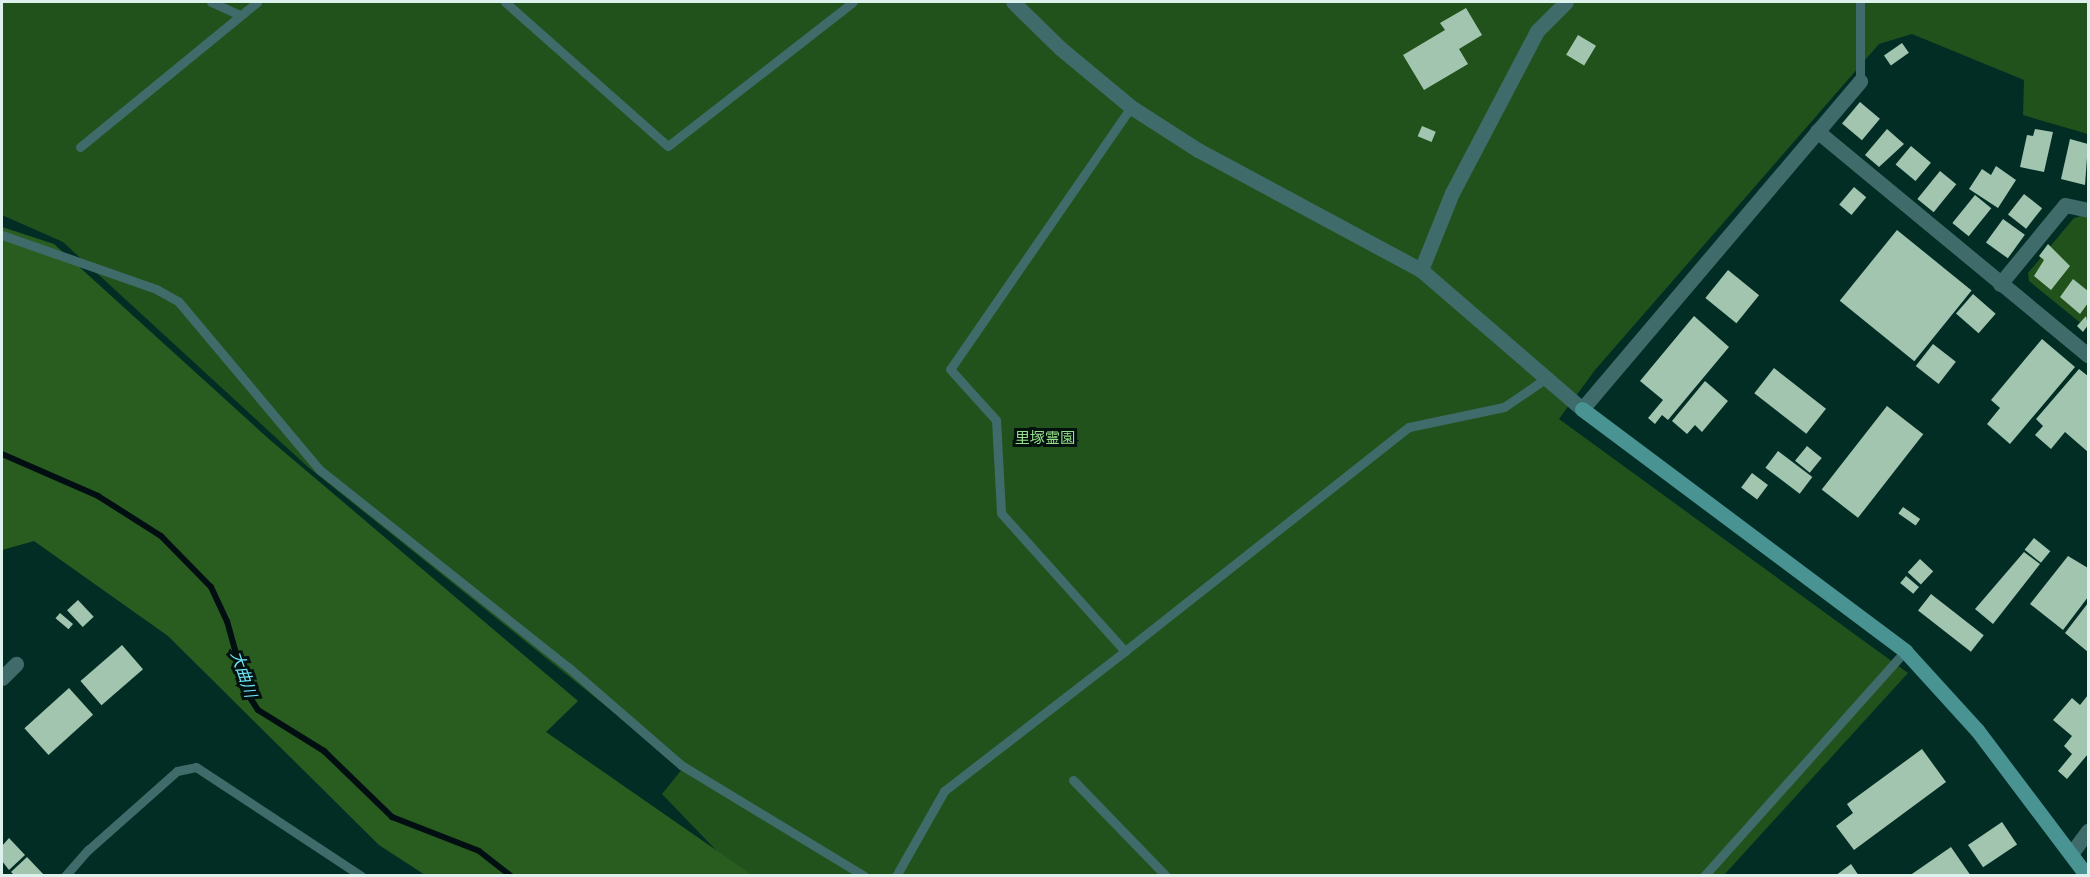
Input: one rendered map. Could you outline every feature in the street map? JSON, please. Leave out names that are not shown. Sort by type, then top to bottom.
[{"type":"street","points":[[1013,2],[1060,48],[1131,107],[1198,150],[1421,270],[1582,409],[1905,651],[1977,730],[2088,876]]},
{"type":"street","points":[[1421,270],[1452,193],[1537,31],[1566,2]]},
{"type":"street","points":[[1582,409],[1860,81]]},
{"type":"street","points":[[1817,131],[2088,355]]},
{"type":"street","points":[[2000,284],[2065,205],[2088,210]]},
{"type":"street","points":[[2,678],[15,664]]},
{"type":"street","points":[[2071,854],[2088,831]]},
{"type":"lane","points":[[211,2],[240,15]]},
{"type":"lane","points":[[80,147],[257,2]]},
{"type":"lane","points":[[505,2],[668,146],[853,2]]},
{"type":"lane","points":[[1860,2],[1860,81]]},
{"type":"lane","points":[[1125,651],[1002,513],[996,420],[950,369],[1131,107]]},
{"type":"lane","points":[[2,235],[156,289],[178,301],[320,470],[568,667],[681,765],[864,876]]},
{"type":"lane","points":[[896,876],[944,791],[1408,427],[1504,406],[1545,379]]},
{"type":"lane","points":[[1704,876],[1905,651]]},
{"type":"lane","points":[[64,876],[88,850],[177,771],[196,767],[361,876]]},
{"type":"lane","points":[[1073,780],[1166,876]]},
{"type":"green space","name":"里塚霊園","points":[[2,2],[2088,2],[2088,134],[2023,115],[2024,80],[1912,34],[1879,44],[1595,370],[1559,419],[1908,673],[1724,875],[740,875],[662,794],[683,768],[308,467],[63,242],[2,215]]},
{"type":"green space","points":[[2088,217],[2088,329],[2029,281],[2028,273],[2074,218]]},
{"type":"green space","points":[[2,227],[54,244],[270,440],[578,701],[546,732],[752,875],[425,875],[379,845],[168,636],[34,541],[2,550]]},
{"type":"building","points":[[1466,8],[1482,35],[1459,49],[1468,64],[1424,90],[1403,55],[1445,30],[1440,23]]},
{"type":"building","points":[[1578,35],[1596,46],[1584,66],[1566,55]]},
{"type":"building","points":[[1902,43],[1909,53],[1891,65],[1884,56]]},
{"type":"building","points":[[1860,102],[1880,119],[1862,140],[1842,123]]},
{"type":"building","points":[[1422,126],[1436,132],[1432,142],[1418,136]]},
{"type":"building","points":[[1887,129],[1904,144],[1879,167],[1865,155]]},
{"type":"building","points":[[2035,129],[2053,132],[2044,172],[2020,167],[2027,135],[2033,136]]},
{"type":"building","points":[[2070,139],[2088,144],[2085,185],[2061,179]]},
{"type":"building","points":[[1911,146],[1931,163],[1915,181],[1896,164]]},
{"type":"building","points":[[1996,166],[2016,180],[1998,208],[1969,189],[1982,169],[1991,175]]},
{"type":"building","points":[[1940,171],[1956,184],[1934,212],[1917,199]]},
{"type":"building","points":[[1854,187],[1866,197],[1851,215],[1839,205]]},
{"type":"building","points":[[2024,194],[2042,208],[2026,229],[2008,214]]},
{"type":"building","points":[[1975,195],[1991,208],[1969,236],[1952,223]]},
{"type":"building","points":[[2003,219],[2025,235],[2008,258],[1986,242]]},
{"type":"building","points":[[1897,230],[1972,290],[1914,361],[1840,301]]},
{"type":"building","points":[[2048,244],[2070,266],[2051,290],[2034,276],[2044,260],[2039,256]]},
{"type":"building","points":[[1728,270],[1759,295],[1736,323],[1705,298]]},
{"type":"building","points":[[2073,279],[2088,291],[2088,303],[2080,314],[2060,297]]},
{"type":"building","points":[[1973,294],[1996,314],[1979,333],[1956,314]]},
{"type":"building","points":[[1694,316],[1729,347],[1668,420],[1662,415],[1655,424],[1648,418],[1663,400],[1640,381]]},
{"type":"building","points":[[2086,316],[2088,325],[2083,332],[2077,326]]},
{"type":"building","points":[[2042,339],[2075,367],[2010,444],[1987,424],[2000,408],[1991,400]]},
{"type":"building","points":[[1933,344],[1956,362],[1939,384],[1916,366]]},
{"type":"building","points":[[1774,368],[1826,409],[1806,434],[1754,393]]},
{"type":"building","points":[[2079,369],[2088,376],[2088,452],[2065,432],[2051,449],[2035,435],[2043,426],[2036,419]]},
{"type":"building","points":[[1705,381],[1728,401],[1702,432],[1695,425],[1687,434],[1672,421]]},
{"type":"building","points":[[1887,406],[1923,434],[1858,518],[1822,490]]},
{"type":"building","points":[[1807,446],[1822,458],[1810,473],[1795,461]]},
{"type":"building","points":[[1778,451],[1812,477],[1800,494],[1765,468]]},
{"type":"building","points":[[1752,473],[1768,485],[1757,499],[1741,487]]},
{"type":"building","points":[[1903,507],[1920,519],[1916,526],[1898,514]]},
{"type":"building","points":[[2034,538],[2050,551],[2041,563],[2025,550]]},
{"type":"building","points":[[2024,552],[2040,564],[1993,624],[1975,609]]},
{"type":"building","points":[[2068,556],[2088,568],[2088,597],[2063,630],[2030,604]]},
{"type":"building","points":[[1920,559],[1933,571],[1921,584],[1908,572]]},
{"type":"building","points":[[1906,576],[1919,587],[1913,594],[1900,583]]},
{"type":"building","points":[[1931,594],[1984,635],[1971,652],[1918,611]]},
{"type":"building","points":[[78,600],[94,617],[83,627],[67,610]]},
{"type":"building","points":[[2088,603],[2088,652],[2065,633]]},
{"type":"building","points":[[60,613],[73,624],[69,629],[56,618]]},
{"type":"building","points":[[122,645],[143,669],[101,705],[80,681]]},
{"type":"building","points":[[69,688],[93,715],[49,755],[24,728]]},
{"type":"building","points":[[2088,695],[2088,754],[2067,779],[2058,771],[2072,754],[2064,746],[2072,736],[2053,720],[2072,698],[2080,705]]},
{"type":"building","points":[[1922,749],[1946,782],[1854,850],[1836,826],[1853,813],[1847,804]]},
{"type":"building","points":[[2002,822],[2017,844],[1983,867],[1968,845]]},
{"type":"building","points":[[9,838],[25,855],[9,870],[2,861],[2,846]]},
{"type":"building","points":[[1951,847],[1971,876],[1909,876]]},
{"type":"building","points":[[27,857],[45,876],[15,876],[11,872]]},
{"type":"building","points":[[1851,864],[1859,876],[1835,876]]},
{"type":"waterway","name":"大曲川","points":[[2,454],[98,496],[161,536],[211,587],[227,621],[247,693],[258,710],[324,751],[392,817],[479,851],[511,876]]}]
